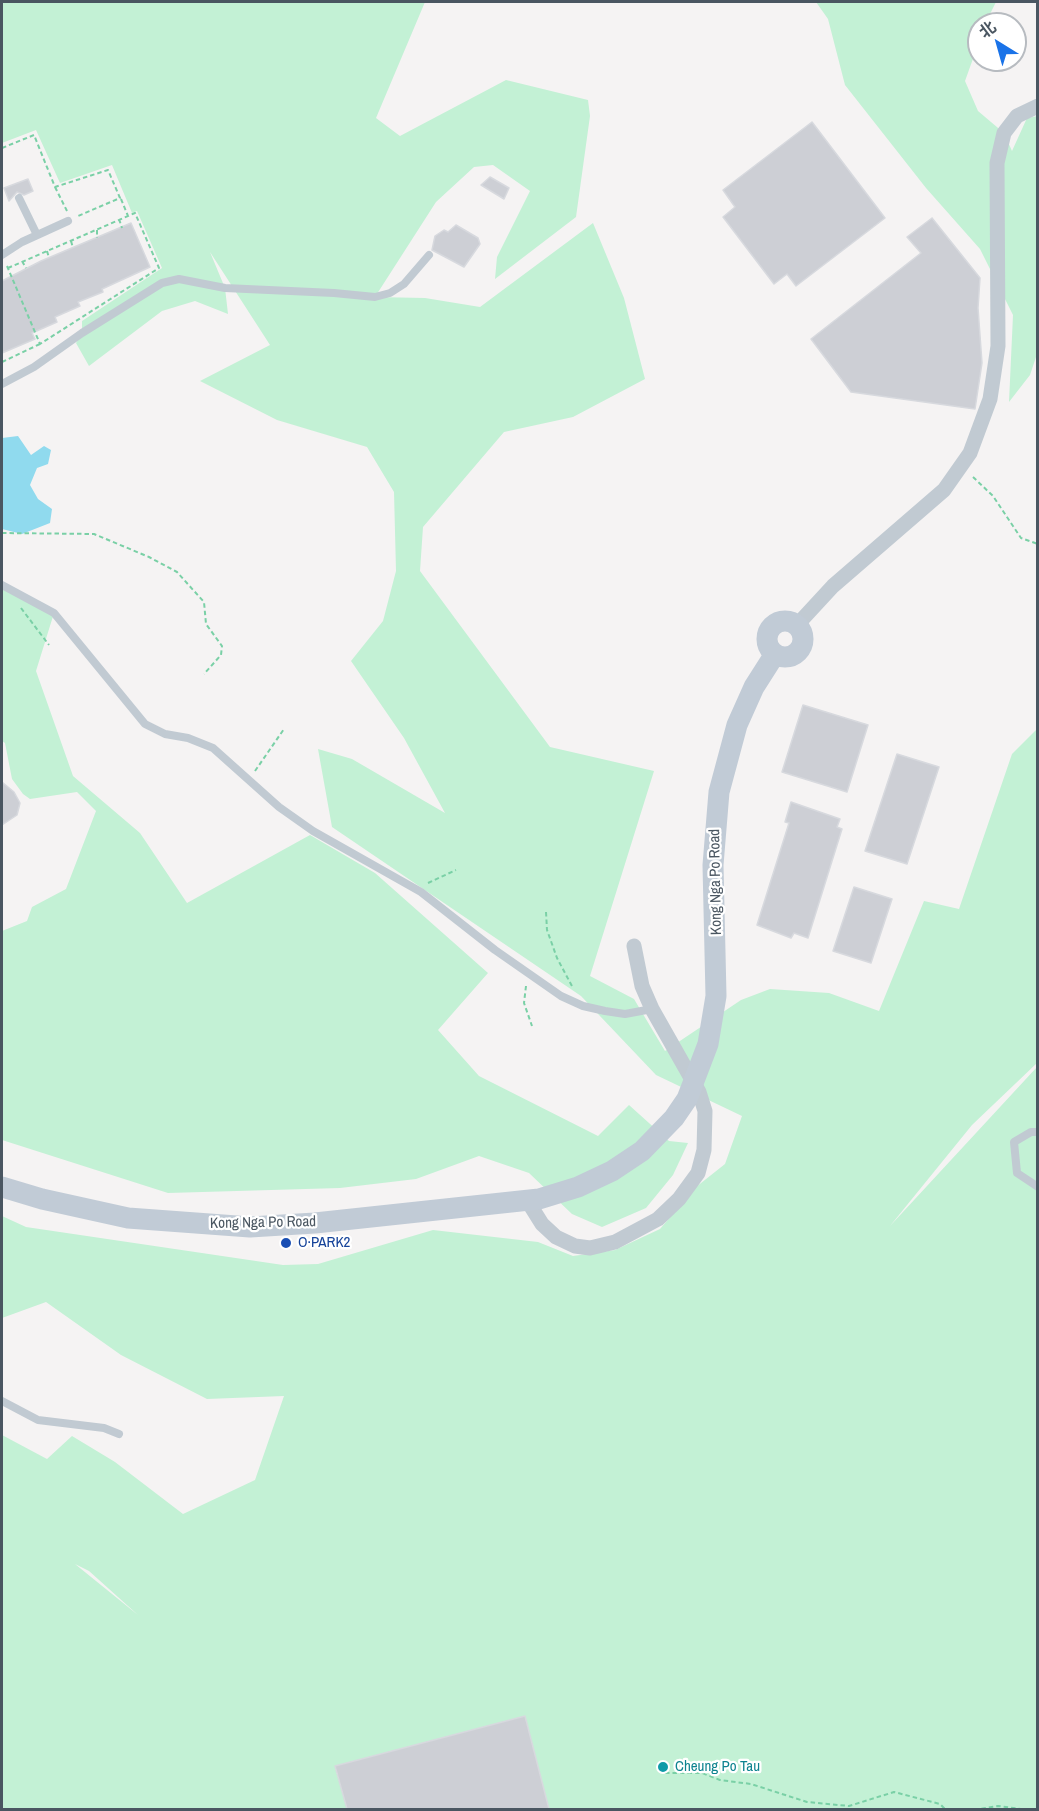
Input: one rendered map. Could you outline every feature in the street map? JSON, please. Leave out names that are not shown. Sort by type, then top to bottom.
[{"type":"street","name":"Kong Nga Po Road","points":[[2,1187],[42,1199],[128,1218],[250,1227],[315,1223],[527,1200],[578,1186],[612,1171],[657,1137],[687,1099],[708,1044],[717,996],[713,865],[719,792],[740,718],[754,687],[775,654],[788,657],[801,648],[804,638],[797,626],[833,586],[944,490],[970,453],[990,399],[998,346],[997,163],[1004,133],[1017,116],[1038,106]]},
{"type":"street","points":[[527,1200],[542,1224],[556,1237],[575,1246],[590,1248],[624,1238],[658,1219],[679,1199],[698,1173],[704,1150],[705,1111],[699,1092],[652,1009],[642,986],[634,946]]},
{"type":"lane","points":[[19,198],[37,236]]},
{"type":"lane","points":[[2,255],[68,221]]},
{"type":"lane","points":[[2,384],[34,367],[82,333],[162,283],[179,279],[225,288],[375,297],[390,293],[404,284],[429,255]]},
{"type":"lane","points":[[2,585],[54,613],[145,724],[165,734],[188,738],[213,748],[279,807],[313,831],[421,892],[561,996],[583,1006],[625,1014],[652,1009]]},
{"type":"lane","points":[[1038,1132],[1031,1132],[1014,1142],[1017,1173],[1038,1187]]},
{"type":"lane","points":[[2,1401],[38,1420],[104,1428],[119,1434]]},
{"type":"path","points":[[2,148],[34,135],[71,219],[120,198]]},
{"type":"path","points":[[55,187],[108,170],[128,216]]},
{"type":"path","points":[[2,362],[40,344],[159,267],[135,213],[8,268]]},
{"type":"path","points":[[119,219],[122,228]]},
{"type":"path","points":[[97,238],[95,232],[98,228]]},
{"type":"path","points":[[71,241],[73,248]]},
{"type":"path","points":[[47,251],[49,258]]},
{"type":"path","points":[[2,255],[40,344]]},
{"type":"path","points":[[22,261],[26,268]]},
{"type":"path","points":[[962,466],[993,496],[1021,538],[1038,544]]},
{"type":"path","points":[[2,533],[10,535],[94,534],[149,556],[177,572],[204,602],[206,624],[222,646],[221,655],[204,675]]},
{"type":"path","points":[[15,601],[48,645]]},
{"type":"path","points":[[258,766],[284,729]]},
{"type":"path","points":[[424,885],[456,870]]},
{"type":"path","points":[[546,912],[547,930],[557,958],[583,1006]]},
{"type":"path","points":[[532,976],[524,989],[524,1003],[532,1026]]},
{"type":"path","points":[[665,1773],[702,1773],[720,1780],[751,1784],[807,1802],[849,1806],[894,1792],[940,1804],[946,1809]]},
{"type":"path","points":[[974,1809],[998,1806],[1028,1809]]},
{"type":"green space","points":[[2,2],[425,2],[376,118],[400,136],[506,80],[588,100],[590,116],[576,217],[495,279],[497,257],[530,191],[493,165],[474,167],[436,202],[375,297],[425,298],[480,307],[593,223],[624,298],[645,379],[573,417],[504,432],[423,527],[420,571],[550,747],[654,771],[590,976],[634,999],[665,1051],[741,1000],[770,989],[829,993],[879,1011],[924,901],[959,909],[1012,754],[1037,729],[1037,1063],[972,1125],[890,1226],[1037,1067],[1037,1809],[549,1809],[525,1717],[335,1767],[347,1809],[2,1809],[2,1435],[47,1459],[72,1436],[115,1462],[183,1514],[255,1480],[284,1396],[207,1399],[121,1355],[46,1302],[2,1318],[2,1216],[26,1227],[283,1265],[318,1264],[433,1230],[538,1242],[573,1256],[615,1250],[660,1229],[696,1187],[725,1164],[742,1116],[656,1075],[581,996],[332,827],[318,749],[352,759],[445,813],[404,738],[351,661],[383,621],[396,571],[394,492],[367,447],[277,420],[200,381],[270,345],[210,252],[225,288],[228,314],[195,301],[162,311],[89,366],[76,343],[82,333],[82,321],[162,268],[137,211],[132,213],[112,165],[60,183],[36,130],[2,143]],"holes":[[[75,1564],[89,1571],[138,1615]]]},
{"type":"green space","points":[[816,2],[996,2],[991,12],[967,12],[968,72],[965,81],[978,111],[1004,133],[1012,151],[1027,118],[1038,116],[1037,354],[1030,375],[1009,402],[1013,315],[980,249],[926,188],[845,85],[828,19]]},
{"type":"green space","points":[[2,588],[54,613],[36,671],[73,776],[140,833],[187,903],[310,835],[375,873],[488,973],[438,1030],[479,1076],[598,1136],[629,1105],[669,1141],[688,1143],[673,1175],[646,1208],[602,1227],[572,1214],[529,1173],[479,1156],[416,1179],[340,1188],[168,1193],[2,1140],[2,931],[27,921],[32,907],[66,889],[96,811],[77,792],[30,799],[23,794],[12,779],[5,743],[2,741]]},
{"type":"water","points":[[18,436],[31,455],[44,446],[51,450],[48,464],[37,468],[30,485],[38,499],[52,509],[50,523],[22,534],[2,529],[2,438]]},
{"type":"building","points":[[812,122],[885,218],[796,286],[787,274],[774,284],[723,217],[735,207],[723,190]]},
{"type":"building","points":[[490,177],[509,188],[504,199],[481,185]]},
{"type":"building","points":[[28,179],[33,191],[24,195],[17,192],[9,201],[4,188]]},
{"type":"building","points":[[932,218],[980,278],[978,308],[982,363],[975,409],[851,392],[811,339],[921,253],[907,237]]},
{"type":"building","points":[[131,223],[150,267],[102,289],[103,292],[78,302],[80,306],[55,317],[57,322],[32,333],[35,339],[2,353],[2,281],[41,261]]},
{"type":"building","points":[[456,225],[478,238],[480,244],[464,267],[432,250],[435,236],[444,230],[448,232]]},
{"type":"building","points":[[803,705],[868,725],[847,792],[782,772]]},
{"type":"building","points":[[897,754],[939,767],[907,864],[865,851]]},
{"type":"building","points":[[2,782],[14,792],[20,803],[17,815],[2,825]]},
{"type":"building","points":[[791,802],[840,819],[837,827],[842,829],[808,938],[794,933],[791,938],[757,925],[789,823],[785,822]]},
{"type":"building","points":[[854,887],[892,899],[871,963],[833,951]]},
{"type":"building","points":[[525,1716],[549,1809],[347,1809],[335,1766]]},
{"type":"place","name":"O·PARK2","points":[[286,1243]]},
{"type":"place","name":"Cheung Po Tau","points":[[663,1767]]}]
